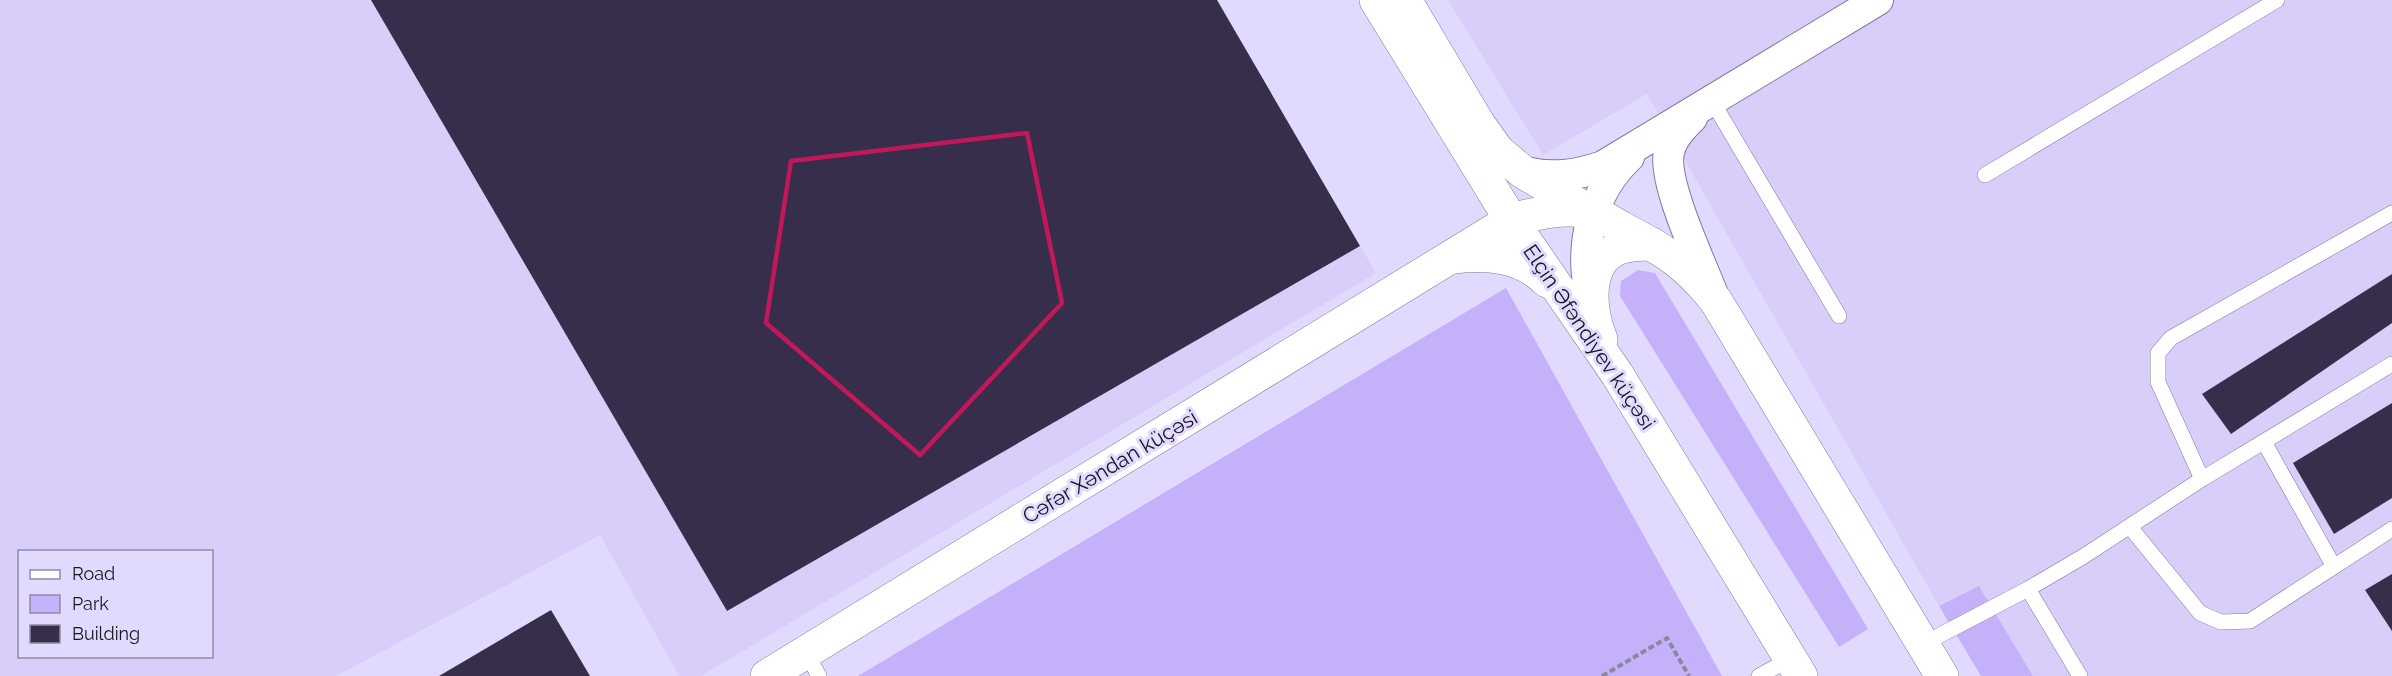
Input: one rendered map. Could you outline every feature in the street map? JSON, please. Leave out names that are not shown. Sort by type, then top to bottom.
[{"type":"main road","name":"Elçin Əfəndiyev küçəsi","points":[[1376,0],[1511,220],[1581,305],[1617,374],[1795,667]]},
{"type":"main road","points":[[1405,0],[1498,151],[1523,172],[1594,214],[1652,244],[1685,266],[1716,302],[1942,676]]},
{"type":"main road","points":[[1511,220],[1551,211],[1594,214]]},
{"type":"main road","name":"Cəfər Xəndan küçəsi","points":[[767,676],[813,664],[1511,220]]},
{"type":"main road","points":[[1452,258],[1490,255],[1525,264],[1581,305],[1606,256],[1626,246],[1652,244]]},
{"type":"street","points":[[1523,172],[1544,176],[1563,176],[1583,173],[1603,166],[1878,0]]},
{"type":"street","points":[[1711,99],[1678,133],[1669,152],[1668,172],[1677,203],[1716,302]]},
{"type":"street","points":[[1581,305],[1589,226],[1600,196],[1607,181],[1617,168],[1644,142]]},
{"type":"lane","points":[[1985,175],[2277,0]]},
{"type":"lane","points":[[1711,99],[1839,316]]},
{"type":"lane","points":[[2202,479],[2158,382],[2158,353],[2170,338],[2392,213]]},
{"type":"lane","points":[[1923,645],[2028,589],[2130,527],[2202,479],[2392,364]]},
{"type":"lane","points":[[2264,442],[2333,565]]},
{"type":"lane","points":[[2130,527],[2200,613],[2221,622],[2250,621],[2333,565],[2392,529]]},
{"type":"lane","points":[[2028,589],[2080,676]]},
{"type":"lane","points":[[1759,676],[1795,667]]},
{"type":"path","points":[[1602,676],[1667,638],[1689,676]]},
{"type":"highlighted area","points":[[1027,133],[1062,303],[920,455],[766,323],[791,161]]},
{"type":"shaded area","points":[[0,0],[1217,0],[1376,273],[701,676],[679,676],[600,535],[336,676],[0,676]]},
{"type":"shaded area","points":[[1448,0],[2392,0],[2392,676],[2033,676],[1979,586],[1939,606],[1647,94],[1543,155]]},
{"type":"green space","points":[[1638,270],[1655,273],[1868,629],[1839,647],[1620,296],[1621,281]]},
{"type":"green space","points":[[1506,288],[1722,676],[858,676]]},
{"type":"green space","points":[[1979,586],[2033,676],[1981,676],[1939,606]]},
{"type":"building","points":[[371,0],[1217,0],[1360,246],[727,611]]},
{"type":"building","points":[[2392,274],[2392,323],[2231,434],[2202,394]]},
{"type":"building","points":[[2392,403],[2392,498],[2334,534],[2293,463]]},
{"type":"building","points":[[2392,574],[2392,631],[2365,590]]},
{"type":"building","points":[[551,610],[590,676],[439,676]]}]
